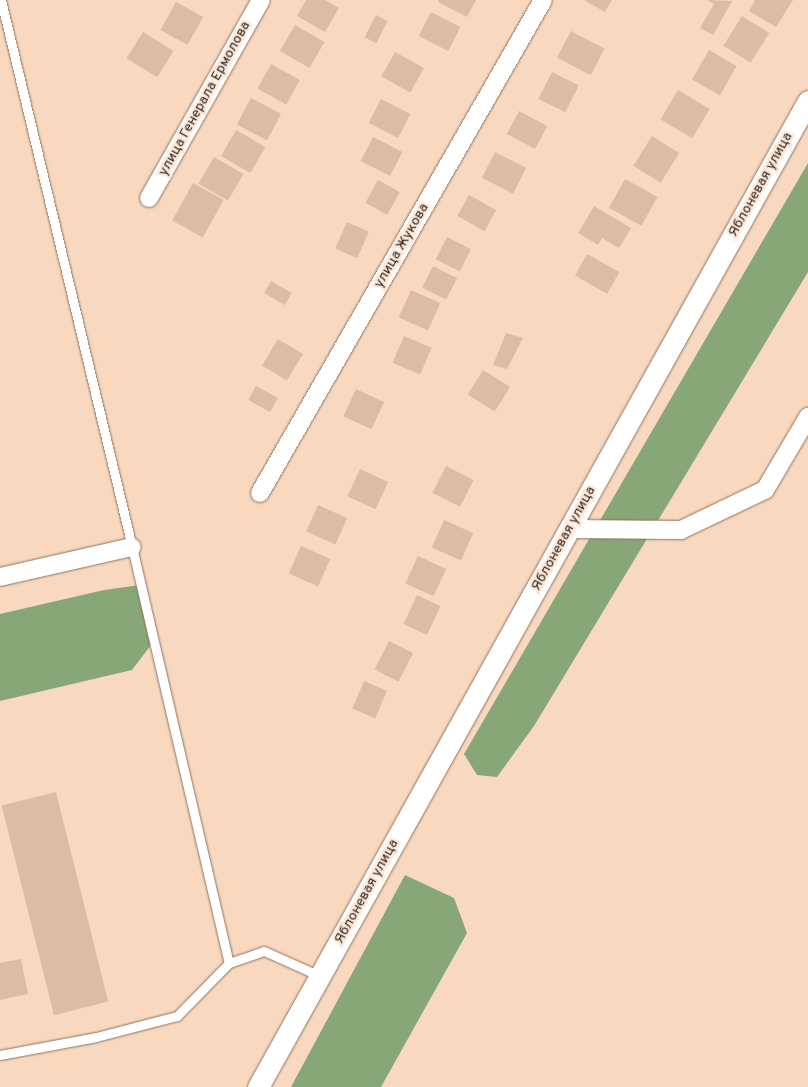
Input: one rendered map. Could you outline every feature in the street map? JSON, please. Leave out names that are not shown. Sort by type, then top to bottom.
[{"type":"street","name":"улица Генерала Ермолова","points":[[150,198],[262,0]]},
{"type":"street","name":"улица Жукова","points":[[260,493],[543,0]]},
{"type":"street","name":"Яблоневая улица","points":[[258,1087],[808,101]]},
{"type":"street","points":[[570,528],[681,530],[765,490],[808,417]]},
{"type":"street","points":[[0,577],[132,547]]},
{"type":"lane","points":[[0,0],[132,547],[228,963]]},
{"type":"lane","points":[[0,1054],[96,1037],[177,1016],[228,963],[264,951],[320,976]]},
{"type":"green space","points":[[808,163],[808,272],[534,726],[497,777],[477,775],[464,754]]},
{"type":"green space","points":[[140,585],[151,645],[132,670],[0,701],[0,614],[104,590]]},
{"type":"green space","points":[[405,875],[454,898],[467,933],[381,1087],[291,1087]]},
{"type":"building","points":[[306,0],[325,0],[339,8],[325,32],[297,16]]},
{"type":"building","points":[[439,0],[476,0],[467,17],[438,2]]},
{"type":"building","points":[[584,0],[612,0],[605,12]]},
{"type":"building","points":[[707,0],[732,1],[713,35],[700,28],[714,4]]},
{"type":"building","points":[[755,0],[793,0],[776,27],[749,11]]},
{"type":"building","points":[[176,2],[203,17],[188,45],[160,30]]},
{"type":"building","points":[[431,12],[460,27],[448,51],[419,36]]},
{"type":"building","points":[[376,15],[388,21],[376,43],[365,37]]},
{"type":"building","points":[[742,16],[769,33],[751,63],[723,46]]},
{"type":"building","points":[[295,25],[324,42],[309,68],[280,51]]},
{"type":"building","points":[[571,31],[605,49],[590,75],[557,57]]},
{"type":"building","points":[[143,32],[174,51],[157,77],[127,58]]},
{"type":"building","points":[[709,50],[737,66],[720,95],[692,79]]},
{"type":"building","points":[[395,52],[424,68],[410,92],[381,76]]},
{"type":"building","points":[[271,64],[300,80],[286,104],[257,88]]},
{"type":"building","points":[[552,72],[579,86],[565,112],[538,99]]},
{"type":"building","points":[[678,90],[710,109],[692,138],[660,119]]},
{"type":"building","points":[[251,98],[281,114],[267,140],[237,124]]},
{"type":"building","points":[[381,99],[410,114],[398,138],[369,123]]},
{"type":"building","points":[[519,111],[547,126],[535,149],[507,134]]},
{"type":"building","points":[[236,130],[265,147],[250,173],[221,156]]},
{"type":"building","points":[[652,136],[679,153],[661,183],[633,166]]},
{"type":"building","points":[[373,137],[402,152],[390,176],[361,161]]},
{"type":"building","points":[[495,152],[526,168],[513,194],[482,178]]},
{"type":"building","points":[[214,157],[243,174],[228,201],[198,184]]},
{"type":"building","points":[[625,179],[657,197],[641,226],[609,208]]},
{"type":"building","points":[[378,180],[400,192],[387,215],[365,203]]},
{"type":"building","points":[[193,183],[224,200],[203,238],[172,221]]},
{"type":"building","points":[[469,195],[496,210],[484,231],[457,216]]},
{"type":"building","points":[[594,206],[631,228],[619,248],[602,238],[598,245],[578,233]]},
{"type":"building","points":[[347,222],[369,232],[357,258],[335,248]]},
{"type":"building","points":[[447,237],[471,249],[460,272],[436,259]]},
{"type":"building","points":[[587,254],[619,272],[607,294],[575,276]]},
{"type":"building","points":[[433,266],[457,278],[446,300],[422,287]]},
{"type":"building","points":[[271,281],[292,293],[285,305],[264,293]]},
{"type":"building","points":[[411,290],[440,303],[428,330],[399,317]]},
{"type":"building","points":[[506,333],[523,338],[507,369],[493,365]]},
{"type":"building","points":[[404,336],[432,348],[420,374],[393,363]]},
{"type":"building","points":[[278,339],[303,354],[287,381],[262,366]]},
{"type":"building","points":[[483,370],[510,387],[495,412],[468,395]]},
{"type":"building","points":[[256,386],[278,398],[270,412],[248,400]]},
{"type":"building","points":[[356,389],[384,402],[371,429],[343,416]]},
{"type":"building","points":[[446,466],[474,480],[460,507],[432,493]]},
{"type":"building","points":[[360,469],[388,482],[375,509],[347,496]]},
{"type":"building","points":[[318,505],[347,518],[335,545],[306,531]]},
{"type":"building","points":[[444,520],[473,533],[461,560],[432,547]]},
{"type":"building","points":[[301,546],[330,559],[318,586],[289,573]]},
{"type":"building","points":[[418,556],[446,569],[433,596],[405,583]]},
{"type":"building","points":[[417,595],[441,606],[427,635],[403,624]]},
{"type":"building","points":[[389,641],[413,653],[399,682],[374,670]]},
{"type":"building","points":[[364,681],[387,691],[375,718],[352,709]]},
{"type":"building","points":[[56,792],[108,1002],[54,1015],[2,806]]},
{"type":"building","points":[[21,959],[28,994],[0,1000],[0,963]]}]
